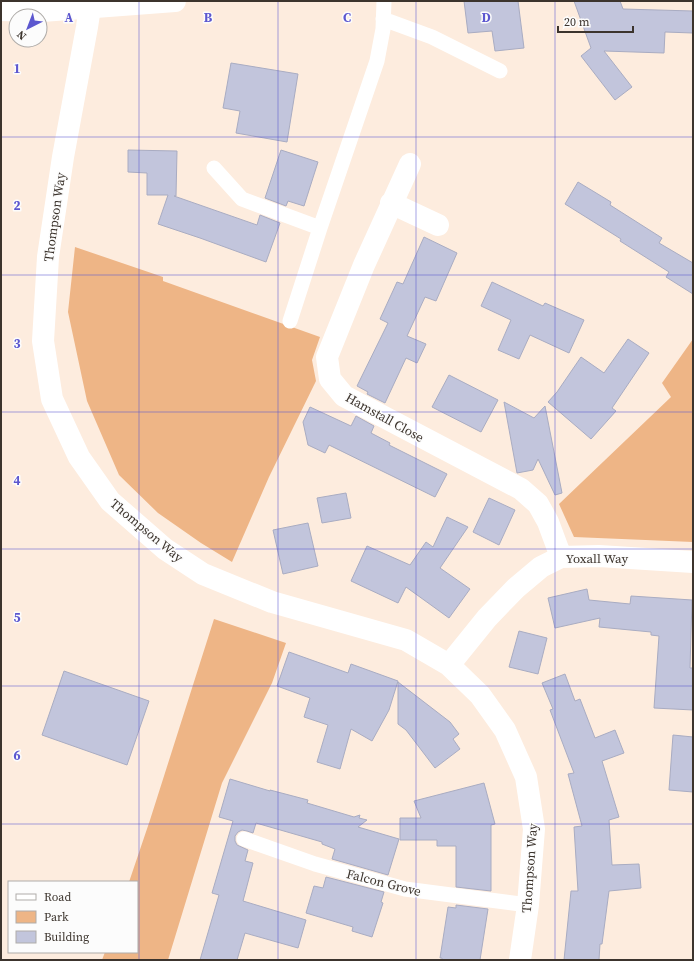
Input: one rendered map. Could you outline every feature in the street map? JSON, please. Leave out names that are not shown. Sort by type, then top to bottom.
[{"type":"main road","points":[[1,10],[42,12],[90,4],[175,1]]},
{"type":"main road","name":"Thompson Way","points":[[90,4],[63,156],[48,257],[43,341],[52,399],[79,457],[110,501],[165,549],[203,574],[272,602],[406,640],[449,665],[480,694],[505,730],[526,777],[534,829],[528,905],[520,960]]},
{"type":"main road","name":"Hamstall Close","points":[[410,164],[364,265],[327,357],[330,379],[344,396],[521,489],[538,504],[548,522],[561,557]]},
{"type":"main road","points":[[392,203],[438,225]]},
{"type":"main road","name":"Yoxall Way","points":[[449,665],[487,618],[516,588],[541,567],[561,557],[599,556],[693,562]]},
{"type":"lane","points":[[290,321],[377,61],[383,29],[384,1]]},
{"type":"lane","points":[[384,19],[432,37],[500,70]]},
{"type":"lane","points":[[214,168],[242,199],[320,228]]},
{"type":"lane","name":"Falcon Grove","points":[[244,839],[315,864],[405,889],[528,905]]},
{"type":"green space","points":[[75,247],[163,277],[163,281],[320,337],[312,360],[316,381],[269,477],[232,562],[201,543],[158,513],[119,475],[87,401],[68,312]]},
{"type":"green space","points":[[693,339],[693,542],[574,537],[559,504],[671,397],[662,383]]},
{"type":"green space","points":[[214,619],[286,643],[272,683],[222,783],[168,960],[102,960],[105,953],[138,953],[138,881],[129,881]]},
{"type":"building","points":[[464,1],[518,1],[524,48],[495,51],[492,31],[468,33]]},
{"type":"building","points":[[574,1],[620,1],[623,9],[693,11],[693,33],[665,32],[664,53],[604,51],[632,87],[615,100],[581,56],[591,48]]},
{"type":"building","points":[[231,63],[298,74],[287,142],[236,133],[240,111],[223,108]]},
{"type":"building","points":[[128,150],[177,151],[176,196],[174,196],[257,225],[260,215],[280,223],[266,262],[158,224],[168,195],[147,195],[147,173],[128,172]]},
{"type":"building","points":[[281,150],[318,162],[304,206],[288,201],[286,206],[265,198]]},
{"type":"building","points":[[578,182],[611,202],[610,205],[662,238],[659,243],[693,263],[693,294],[666,277],[669,272],[620,241],[621,239],[565,204]]},
{"type":"building","points":[[424,237],[457,253],[436,301],[425,297],[407,336],[426,344],[417,363],[406,358],[385,403],[367,394],[368,392],[357,386],[388,323],[380,319],[397,282],[403,284]]},
{"type":"building","points":[[492,282],[543,306],[545,303],[584,320],[569,353],[530,335],[519,359],[498,350],[511,320],[481,306]]},
{"type":"building","points":[[628,339],[649,353],[612,408],[616,411],[591,439],[548,402],[557,392],[581,357],[604,373]]},
{"type":"building","points":[[449,375],[498,400],[481,432],[432,407]]},
{"type":"building","points":[[504,402],[534,418],[545,406],[562,493],[555,495],[538,459],[533,470],[517,473]]},
{"type":"building","points":[[310,407],[351,426],[356,416],[374,426],[371,433],[390,443],[389,445],[447,474],[435,497],[329,445],[325,453],[308,445],[303,422]]},
{"type":"building","points":[[346,493],[351,518],[322,523],[317,498]]},
{"type":"building","points":[[489,498],[515,510],[499,545],[473,532]]},
{"type":"building","points":[[447,517],[468,527],[440,568],[470,589],[449,618],[406,587],[398,603],[351,581],[367,546],[410,565],[426,542],[433,547]]},
{"type":"building","points":[[308,523],[318,566],[283,574],[273,530]]},
{"type":"building","points":[[587,589],[589,600],[630,604],[631,596],[692,600],[690,668],[693,668],[693,710],[654,708],[659,636],[651,635],[651,632],[599,627],[600,618],[555,628],[548,598]]},
{"type":"building","points":[[519,631],[547,638],[538,674],[509,667]]},
{"type":"building","points":[[289,652],[348,673],[351,664],[398,681],[389,710],[372,741],[351,729],[340,769],[317,762],[328,725],[304,717],[310,698],[277,686]]},
{"type":"building","points":[[64,671],[149,701],[127,765],[42,735]]},
{"type":"building","points":[[565,674],[575,701],[580,699],[595,738],[615,730],[624,753],[602,761],[619,817],[609,820],[612,865],[639,864],[641,888],[609,891],[602,944],[600,944],[599,960],[564,960],[571,891],[578,891],[574,827],[582,826],[568,774],[574,773],[550,710],[553,709],[542,683]]},
{"type":"building","points":[[398,682],[450,722],[459,734],[453,739],[460,749],[435,768],[406,730],[398,724]]},
{"type":"building","points":[[673,735],[693,737],[693,792],[669,790]]},
{"type":"building","points":[[230,779],[308,800],[307,803],[354,817],[360,815],[359,818],[367,820],[358,827],[399,839],[388,875],[332,859],[335,849],[322,844],[322,842],[256,823],[253,833],[242,830],[235,836],[237,845],[248,850],[245,861],[253,863],[243,901],[306,920],[298,948],[245,933],[237,960],[200,960],[219,895],[212,893],[233,821],[219,817]]},
{"type":"building","points":[[484,783],[495,824],[491,825],[491,891],[456,887],[456,846],[437,846],[437,840],[400,840],[400,818],[421,818],[414,801]]},
{"type":"building","points":[[326,877],[384,892],[381,902],[383,903],[372,937],[352,931],[353,927],[306,913],[314,886],[323,888]]},
{"type":"building","points":[[456,905],[488,909],[480,960],[442,960],[442,958],[440,958],[448,907],[456,908]]}]
